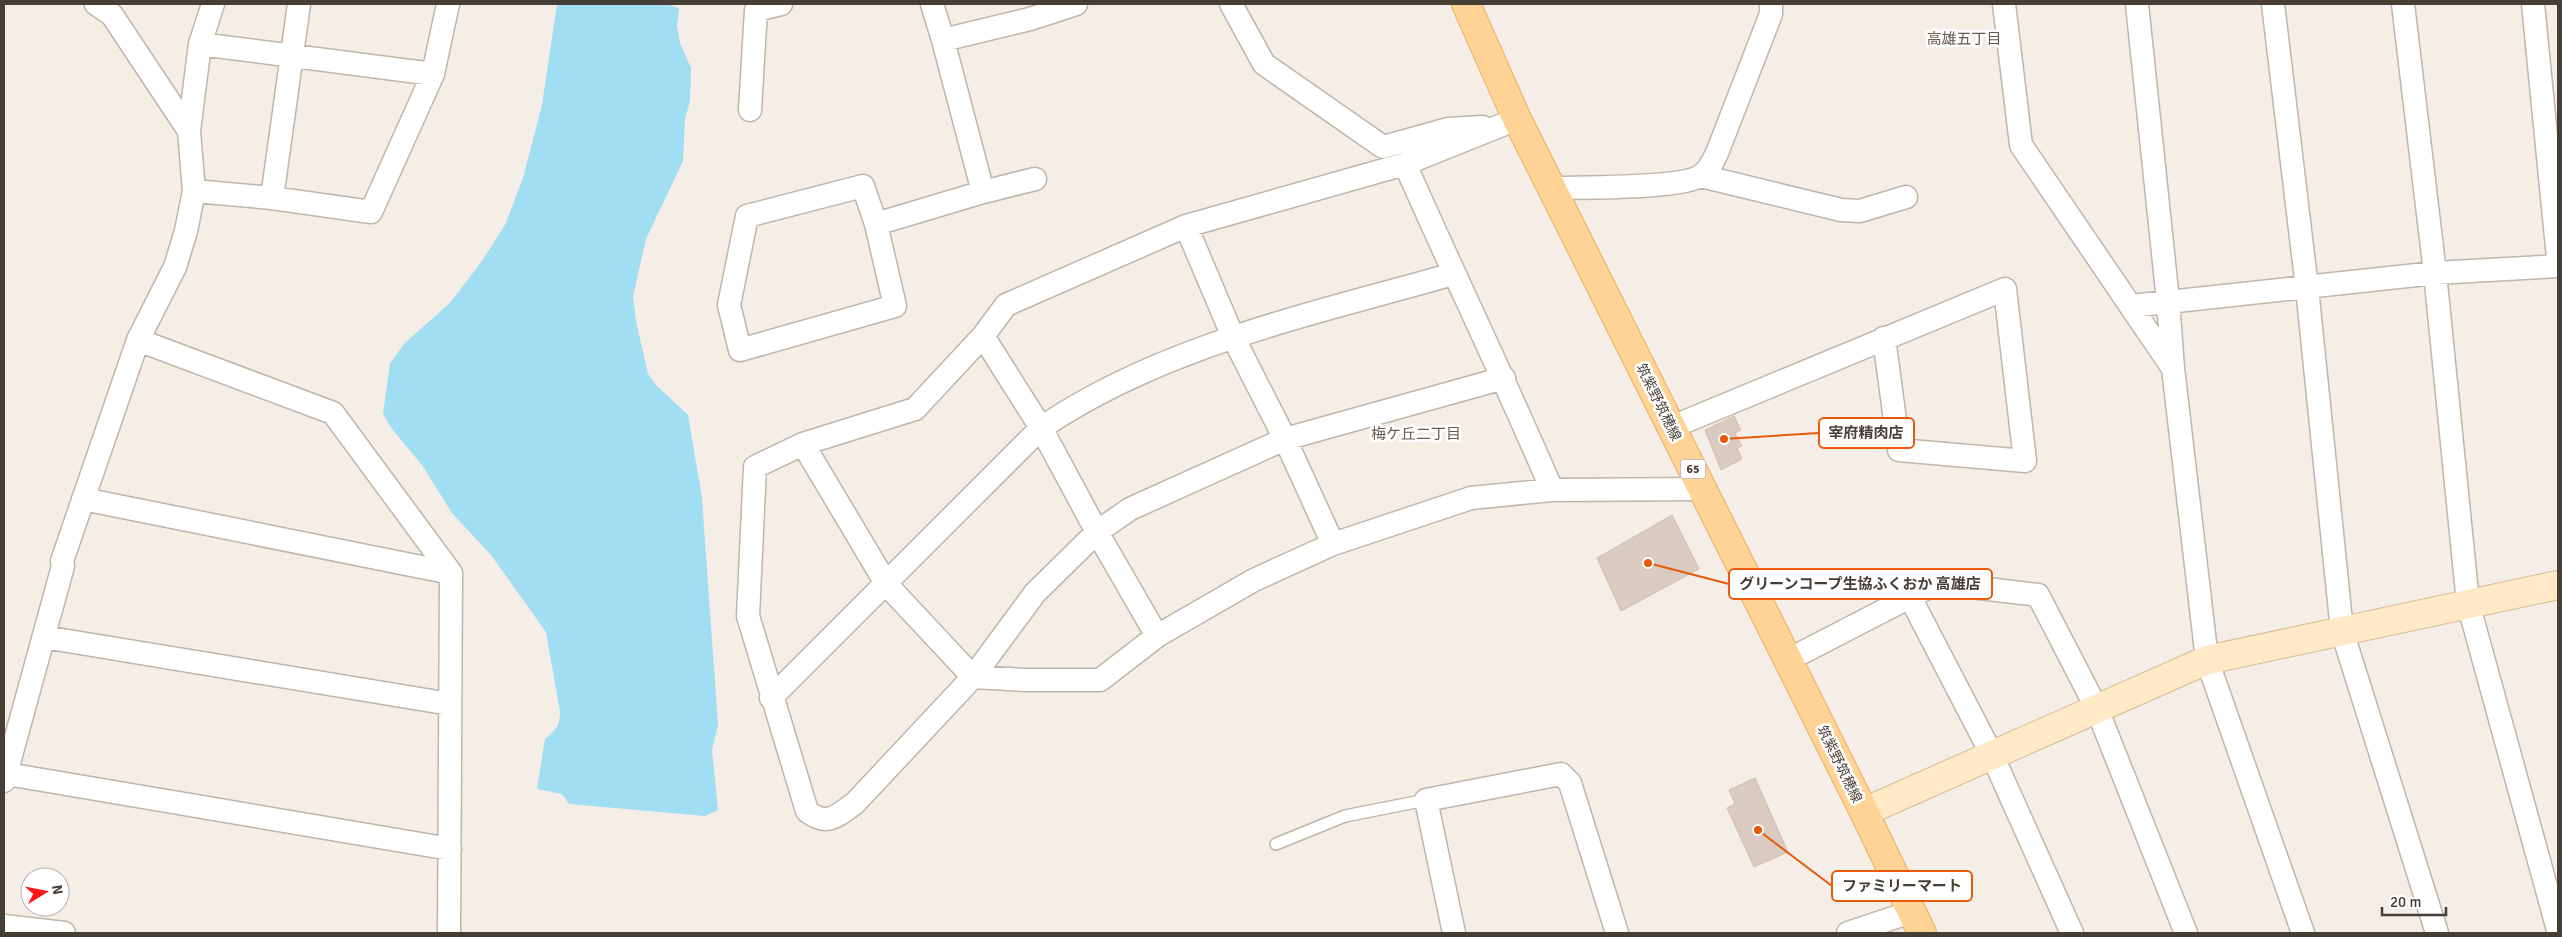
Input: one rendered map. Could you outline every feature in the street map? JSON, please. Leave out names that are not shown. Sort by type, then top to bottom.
[{"type":"main road","name":"筑紫野筑穂線","points":[[1466,4],[1508,123],[1553,188],[1864,812],[1916,922]]},
{"type":"street","points":[[96,4],[112,15],[189,131]]},
{"type":"street","points":[[213,4],[200,44],[189,131],[194,191],[186,231],[175,267],[138,340],[62,561],[63,566],[5,777],[450,849]]},
{"type":"street","points":[[272,198],[290,57],[299,4]]},
{"type":"street","points":[[194,191],[272,198],[372,212],[433,74],[448,4]]},
{"type":"street","points":[[750,110],[756,10],[781,4]]},
{"type":"street","points":[[932,4],[983,192]]},
{"type":"street","points":[[943,40],[1030,19],[1076,4]]},
{"type":"street","points":[[1231,4],[1264,64],[1383,147],[1448,129],[1508,123]]},
{"type":"street","points":[[1553,188],[1679,183],[1701,176],[1709,168],[1717,153],[1771,14],[1771,4]]},
{"type":"street","points":[[2004,4],[2020,146],[2173,368]]},
{"type":"street","points":[[2137,4],[2168,301],[2173,368],[2207,660],[2303,933]]},
{"type":"street","points":[[2273,4],[2307,288],[2342,631],[2437,933]]},
{"type":"street","points":[[2403,4],[2435,273],[2468,603],[2558,930]]},
{"type":"street","points":[[2533,4],[2551,106],[2558,258]]},
{"type":"street","points":[[200,44],[433,74]]},
{"type":"street","points":[[1504,378],[1284,439],[1130,510],[1097,532],[1035,593],[973,677],[855,803],[837,816],[827,819],[817,819],[807,811],[771,698],[748,616],[755,467],[803,444],[915,409],[983,336],[1006,305],[1186,226],[1405,164],[1508,123]]},
{"type":"street","points":[[1405,164],[1453,274],[1504,378],[1552,490]]},
{"type":"street","points":[[1701,176],[1841,210],[1860,211],[1906,197]]},
{"type":"street","points":[[876,224],[983,192],[1035,179]]},
{"type":"street","points":[[863,186],[876,224],[894,306],[740,350],[729,305],[747,216],[863,186]]},
{"type":"street","points":[[1186,226],[1233,337],[1284,439],[1333,544]]},
{"type":"street","points":[[2131,306],[2435,273],[2558,266]]},
{"type":"street","points":[[771,698],[887,585],[1041,428],[1077,404],[1114,385],[1233,337],[1453,274]]},
{"type":"street","points":[[1672,427],[1884,338],[2005,289],[2026,461],[1899,450],[1884,338]]},
{"type":"street","points":[[983,336],[1041,428],[1097,532],[1157,636]]},
{"type":"street","points":[[138,340],[333,413],[451,574],[449,933]]},
{"type":"street","points":[[803,444],[887,585],[973,677],[1026,680],[1100,680],[1157,636],[1254,580],[1333,544],[1471,498],[1552,490],[1702,489]]},
{"type":"street","points":[[83,499],[451,574]]},
{"type":"street","points":[[1788,660],[1937,583],[2038,594],[2097,709],[2186,933]]},
{"type":"street","points":[[1864,812],[2207,660],[2558,585]]},
{"type":"street","points":[[1911,598],[1992,755],[2072,933]]},
{"type":"street","points":[[44,637],[450,704]]},
{"type":"street","points":[[1454,933],[1426,800],[1561,774],[1570,783],[1617,933]]},
{"type":"street","points":[[1848,933],[1916,922]]},
{"type":"street","points":[[4,926],[64,933]]},
{"type":"lane","points":[[1276,844],[1345,816],[1426,800]]},
{"type":"water","points":[[557,4],[666,4],[679,8],[677,26],[680,43],[691,68],[690,101],[685,119],[683,161],[646,239],[633,296],[636,321],[648,374],[657,386],[688,415],[702,498],[718,725],[712,750],[718,810],[705,816],[569,804],[562,794],[537,789],[545,739],[557,727],[560,717],[546,632],[491,555],[452,513],[422,465],[392,429],[383,414],[390,363],[405,343],[450,303],[482,261],[505,225],[523,178],[542,105]]},
{"type":"building","points":[[1734,416],[1741,430],[1735,433],[1742,446],[1737,448],[1742,459],[1721,470],[1705,430]]},
{"type":"building","points":[[1672,515],[1699,569],[1621,611],[1597,558]]},
{"type":"building","points":[[1755,778],[1788,852],[1754,867],[1727,808],[1735,804],[1729,790]]},
{"type":"place","name":"宰府精肉店","points":[[1724,439]]},
{"type":"place","name":"グリーンコープ生協ふくおか 高雄店","points":[[1648,563]]},
{"type":"place","name":"ファミリーマート","points":[[1758,830]]},
{"type":"district","name":"高雄五丁目","points":[[1964,39]]},
{"type":"district","name":"梅ケ丘二丁目","points":[[1416,434]]}]
